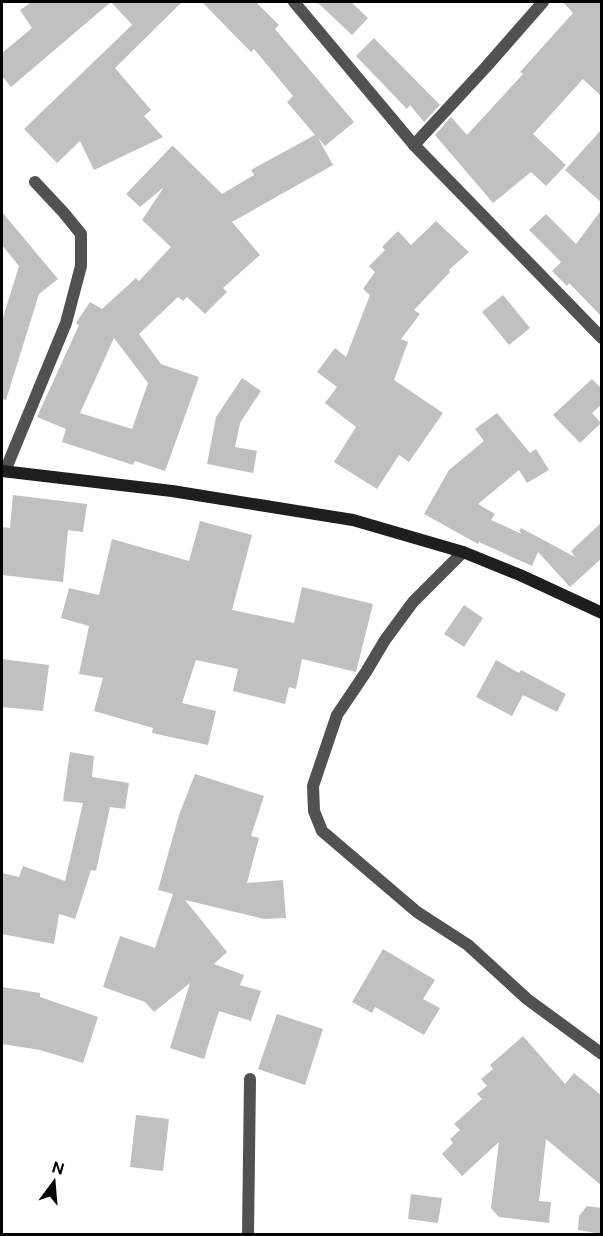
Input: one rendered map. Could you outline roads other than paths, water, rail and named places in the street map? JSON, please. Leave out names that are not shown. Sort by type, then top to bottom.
[{"type":"street","points":[[294,2],[414,145],[602,338]]},
{"type":"street","points":[[414,145],[543,2]]},
{"type":"street","points":[[35,182],[81,234],[81,266],[66,323],[4,471],[172,491],[352,520],[463,552],[520,575],[601,613]]},
{"type":"street","points":[[463,552],[413,602],[385,640],[337,715],[312,786],[314,811],[322,831],[417,912],[468,945],[527,999],[602,1054]]},
{"type":"street","points":[[248,1234],[250,1078]]}]
